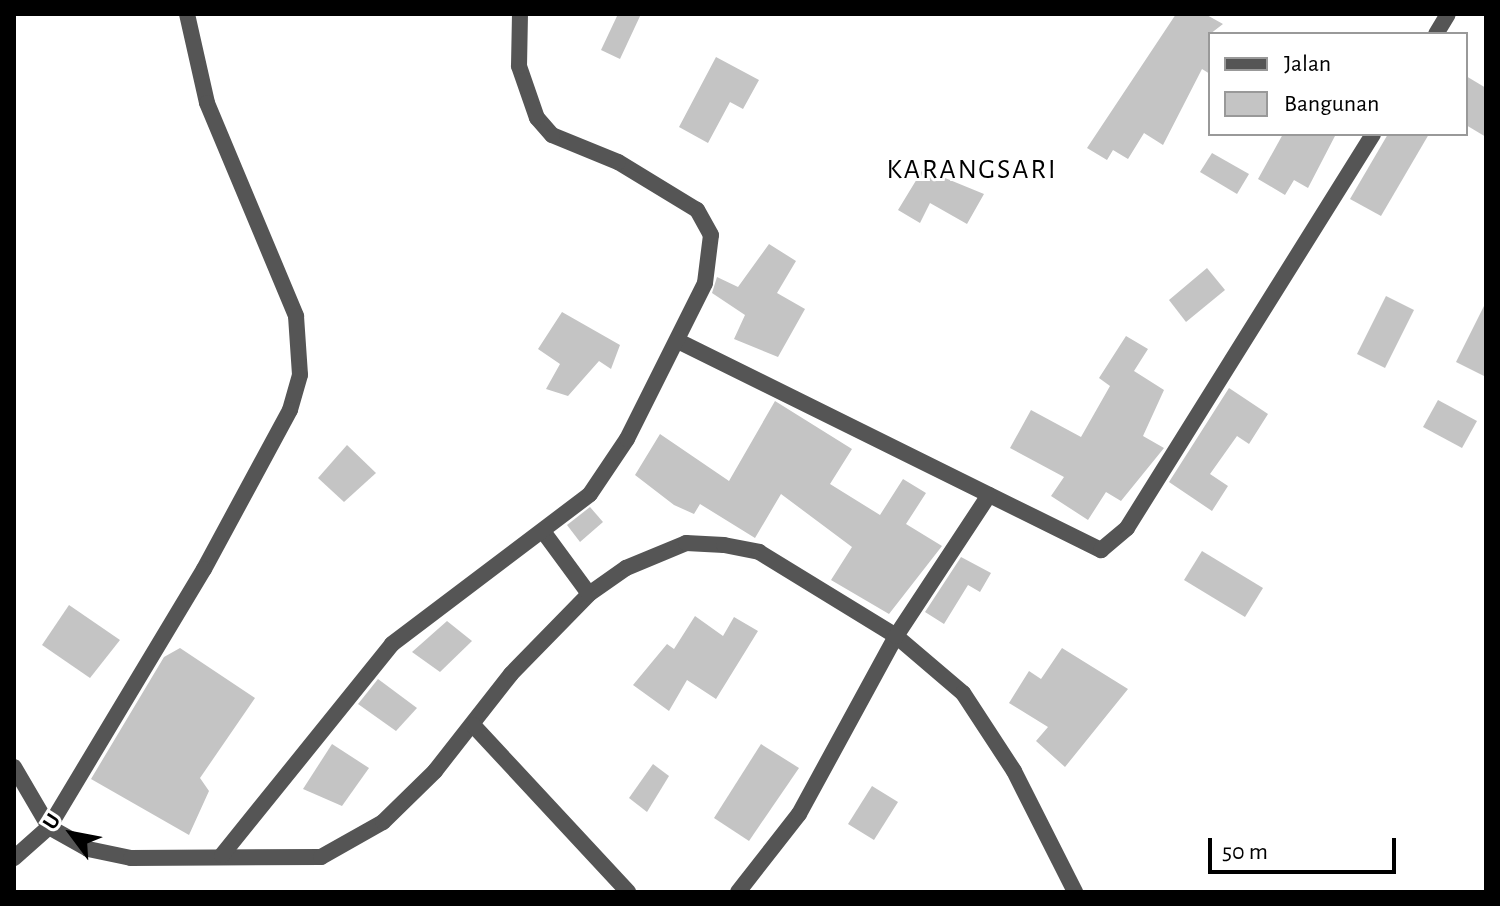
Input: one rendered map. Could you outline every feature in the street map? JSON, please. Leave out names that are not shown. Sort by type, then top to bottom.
[{"type":"street","points":[[14,858],[49,827],[204,569],[290,410],[300,375],[296,316],[207,103],[187,14]]},
{"type":"street","points":[[222,855],[392,644],[545,534],[590,494],[680,342],[712,256],[707,225],[679,197],[552,135],[537,118],[519,66],[520,14]]},
{"type":"street","points":[[1437,32],[1448,14]]},
{"type":"street","points":[[680,342],[989,495],[1086,547],[1116,543],[1372,136]]},
{"type":"street","points":[[738,892],[799,814],[896,636],[989,495]]},
{"type":"street","points":[[545,534],[589,594]]},
{"type":"street","points":[[14,767],[49,827],[88,849],[131,858],[222,855],[321,857],[354,843],[478,731],[589,594],[686,543],[724,545],[759,552],[896,636],[963,693],[1014,771],[1075,892]]},
{"type":"street","points":[[478,731],[628,892]]},
{"type":"building","points":[[618,14],[641,14],[620,59],[601,50]]},
{"type":"building","points":[[1176,14],[1205,14],[1223,24],[1208,32],[1208,73],[1202,69],[1163,145],[1144,133],[1128,159],[1113,150],[1107,160],[1087,148]]},
{"type":"building","points":[[716,57],[759,80],[743,109],[730,102],[708,143],[679,127]]},
{"type":"building","points":[[1468,77],[1486,88],[1486,137],[1468,126]]},
{"type":"building","points":[[1282,136],[1335,136],[1308,188],[1294,180],[1285,195],[1258,179]]},
{"type":"building","points":[[1387,136],[1428,136],[1381,216],[1350,199]]},
{"type":"building","points":[[1212,153],[1249,174],[1237,194],[1200,172]]},
{"type":"building","points":[[923,169],[984,194],[967,224],[930,203],[920,223],[898,210]]},
{"type":"building","points":[[769,244],[796,261],[777,293],[805,309],[778,357],[734,339],[745,315],[712,293],[717,277],[738,287]]},
{"type":"building","points":[[1207,268],[1225,290],[1186,322],[1169,300]]},
{"type":"building","points":[[1386,296],[1414,310],[1385,368],[1357,354]]},
{"type":"building","points":[[1486,302],[1486,377],[1456,362]]},
{"type":"building","points":[[562,312],[620,345],[611,369],[599,361],[568,396],[546,389],[560,364],[538,349]]},
{"type":"building","points":[[1126,336],[1148,349],[1134,371],[1164,390],[1143,436],[1164,448],[1121,501],[1106,492],[1088,520],[1051,496],[1064,477],[1010,448],[1031,410],[1081,437],[1110,386],[1099,378]]},
{"type":"building","points":[[1229,388],[1268,414],[1249,444],[1237,436],[1210,474],[1228,486],[1212,511],[1169,482]]},
{"type":"building","points":[[1438,400],[1477,421],[1462,448],[1423,427]]},
{"type":"building","points":[[775,401],[852,449],[830,484],[880,515],[903,479],[926,493],[906,524],[942,546],[889,614],[831,580],[852,547],[781,494],[755,538],[700,504],[694,514],[674,505],[635,475],[660,434],[729,481]]},
{"type":"building","points":[[347,445],[376,473],[344,502],[318,478]]},
{"type":"building","points":[[590,507],[603,522],[580,542],[567,525]]},
{"type":"building","points":[[1202,551],[1263,588],[1245,617],[1184,580]]},
{"type":"building","points":[[961,557],[991,573],[980,592],[968,585],[944,624],[925,612]]},
{"type":"building","points":[[69,605],[120,640],[90,678],[42,645]]},
{"type":"building","points":[[695,616],[723,636],[734,617],[758,631],[716,699],[687,680],[669,711],[633,685],[667,644],[674,649]]},
{"type":"building","points":[[447,621],[472,641],[440,672],[412,652]]},
{"type":"building","points":[[180,648],[255,698],[200,778],[209,791],[189,835],[91,779],[164,657]]},
{"type":"building","points":[[1062,648],[1128,689],[1065,767],[1036,741],[1048,727],[1009,703],[1029,671],[1041,679]]},
{"type":"building","points":[[378,679],[417,708],[396,731],[358,704]]},
{"type":"building","points":[[332,744],[369,768],[342,806],[303,789]]},
{"type":"building","points":[[761,744],[799,768],[749,841],[714,818]]},
{"type":"building","points":[[653,764],[669,776],[647,812],[629,798]]},
{"type":"building","points":[[872,786],[898,802],[874,840],[848,824]]},
{"type":"district","name":"KARANGSARI","points":[[972,170]]}]
